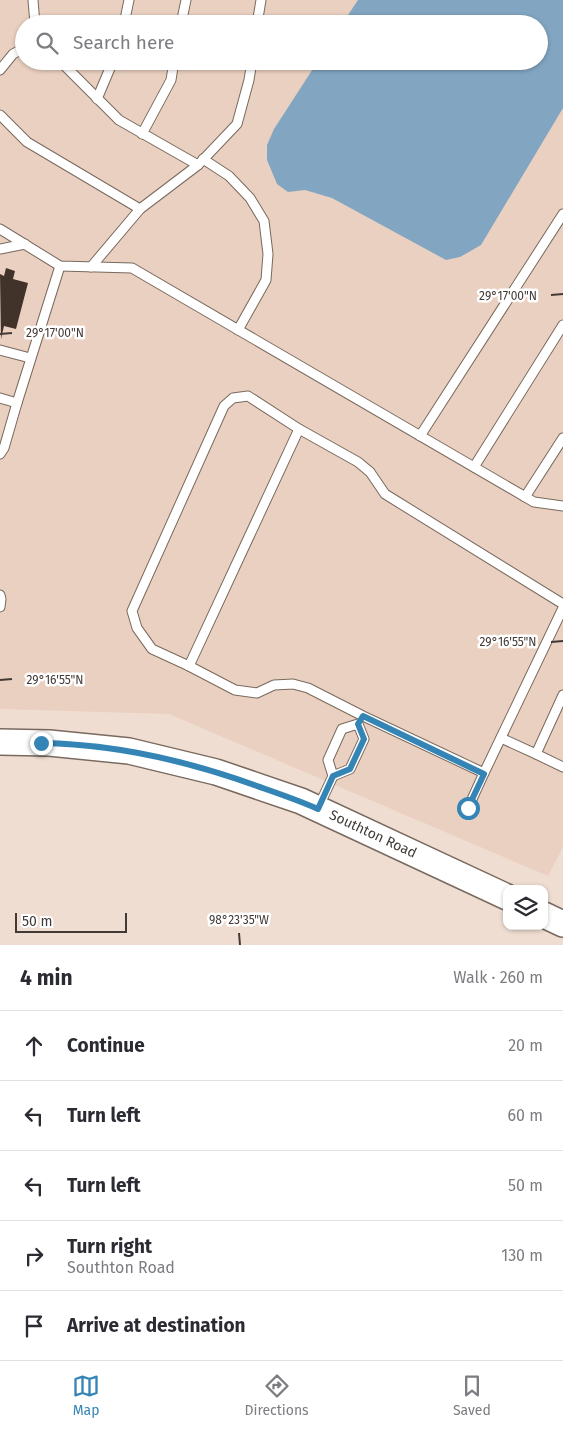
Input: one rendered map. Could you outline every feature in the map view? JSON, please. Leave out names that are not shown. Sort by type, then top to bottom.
[{"type":"street","name":"Southton Road","points":[[0,742],[49,743],[129,751],[216,772],[301,801],[503,895]]},
{"type":"street","points":[[548,917],[563,924]]},
{"type":"lane","points":[[33,0],[34,15]]},
{"type":"lane","points":[[126,15],[129,0]]},
{"type":"lane","points":[[183,15],[186,0]]},
{"type":"lane","points":[[258,15],[261,0]]},
{"type":"lane","points":[[0,70],[15,53]]},
{"type":"lane","points":[[69,70],[119,120],[142,134],[228,176],[250,198],[264,221],[268,254],[266,280],[238,330]]},
{"type":"lane","points":[[98,99],[109,70]]},
{"type":"lane","points":[[142,134],[171,80],[173,70]]},
{"type":"lane","points":[[91,267],[140,209],[201,162],[237,124],[251,70]]},
{"type":"lane","points":[[0,115],[27,142],[140,209]]},
{"type":"lane","points":[[420,436],[563,214]]},
{"type":"lane","points":[[0,229],[60,266],[132,268],[534,502],[563,506]]},
{"type":"lane","points":[[0,249],[24,244]]},
{"type":"lane","points":[[0,454],[4,448],[30,358],[60,266]]},
{"type":"lane","points":[[474,467],[563,324]]},
{"type":"lane","points":[[0,350],[30,358]]},
{"type":"lane","points":[[484,774],[360,720],[308,688],[293,684],[274,685],[257,693],[236,690],[152,649],[137,628],[132,610],[224,406],[233,398],[248,396],[300,430],[358,462],[370,472],[385,494],[563,604]]},
{"type":"lane","points":[[0,398],[17,403]]},
{"type":"lane","points":[[189,666],[300,430]]},
{"type":"lane","points":[[525,497],[563,438]]},
{"type":"lane","points":[[0,596],[0,607]]},
{"type":"lane","points":[[468,808],[563,608]]},
{"type":"lane","points":[[536,754],[563,695]]},
{"type":"lane","points":[[333,776],[350,769],[364,739],[360,720]]},
{"type":"lane","points":[[318,809],[333,776],[328,760],[342,729],[360,720]]},
{"type":"lane","points":[[501,738],[563,766]]},
{"type":"shaded area","points":[[0,0],[563,0],[563,847],[548,876],[169,714],[0,709]]},
{"type":"water","points":[[358,0],[563,0],[563,108],[481,245],[460,257],[446,260],[332,198],[305,190],[288,192],[277,184],[267,160],[267,145],[274,129],[312,70],[548,70],[548,15],[348,15]]},
{"type":"building","points":[[6,268],[15,271],[13,279],[28,283],[16,329],[4,326],[1,339],[0,274],[4,276]]},
{"type":"route","points":[[41,743],[129,751],[216,772],[301,801],[318,809],[333,776],[350,769],[364,739],[358,724],[363,716],[484,774],[468,808]]}]
